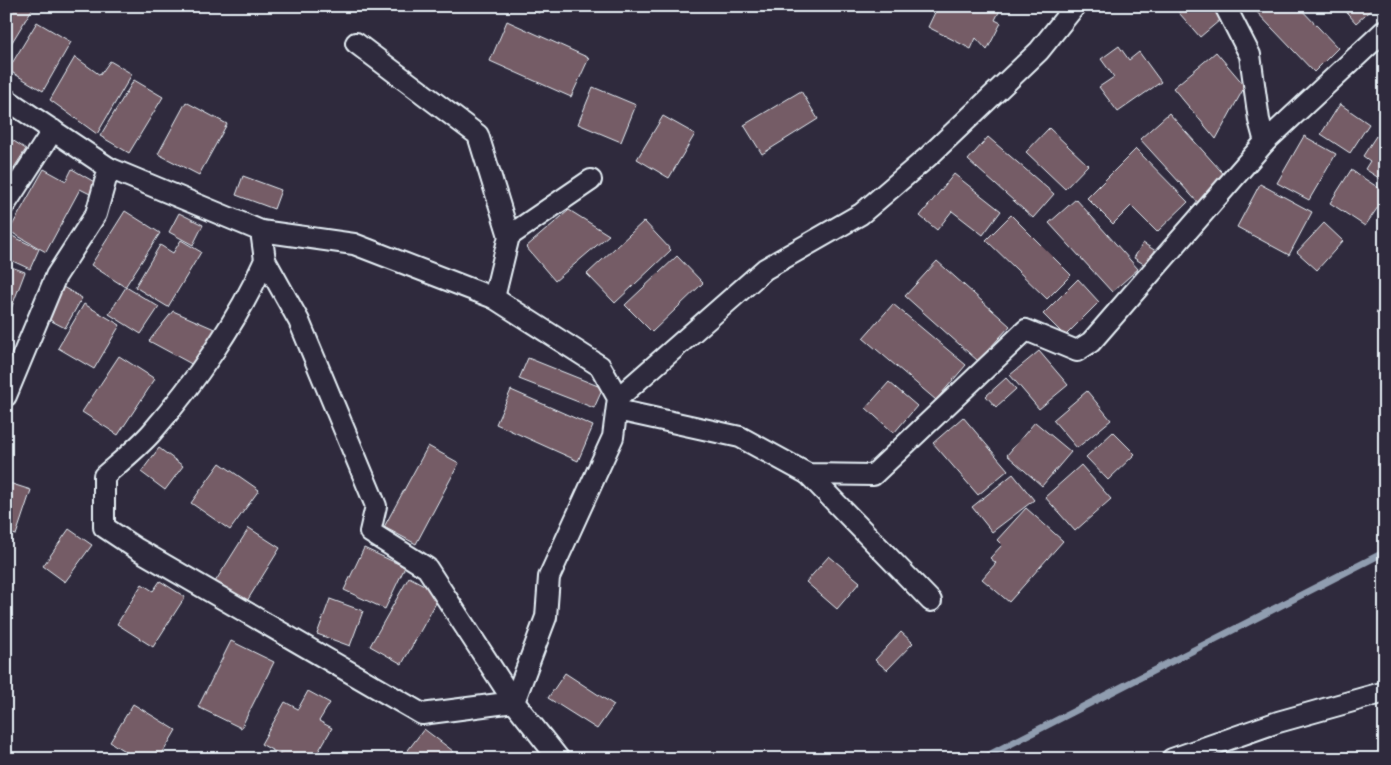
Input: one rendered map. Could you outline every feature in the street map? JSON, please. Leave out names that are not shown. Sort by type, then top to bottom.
[{"type":"street","points":[[617,404],[765,269],[861,214],[930,155],[1039,51],[1074,6]]},
{"type":"street","points":[[1225,6],[1250,55],[1258,120],[1265,142]]},
{"type":"street","points":[[808,474],[873,475],[1026,330],[1078,351],[1091,342],[1265,142],[1385,30]]},
{"type":"street","points":[[356,43],[478,135],[509,236],[494,298]]},
{"type":"street","points":[[6,99],[109,168],[261,231],[354,244],[494,298],[600,366],[617,404],[614,437],[550,577],[546,617],[514,702]]},
{"type":"street","points":[[6,203],[54,130]]},
{"type":"street","points":[[6,396],[56,276],[96,214],[109,168]]},
{"type":"street","points":[[509,236],[591,180]]},
{"type":"street","points":[[261,231],[265,260],[299,321],[376,506],[370,532],[427,568],[514,702],[559,759]]},
{"type":"street","points":[[265,260],[255,283],[190,385],[151,434],[104,476],[104,527],[137,549],[422,714],[514,702]]},
{"type":"street","points":[[617,404],[740,437],[808,474],[931,601]]},
{"type":"street","points":[[1172,759],[1278,722],[1385,692]]},
{"type":"building","points":[[6,6],[34,6],[6,52]]},
{"type":"building","points":[[522,6],[542,6],[539,13]]},
{"type":"building","points":[[938,6],[1002,6],[995,20],[1001,23],[987,50],[976,38],[971,49],[928,27]]},
{"type":"building","points":[[1173,6],[1218,6],[1226,15],[1200,37]]},
{"type":"building","points":[[1251,6],[1298,6],[1338,48],[1314,72]]},
{"type":"building","points":[[1341,6],[1375,6],[1356,23]]},
{"type":"building","points":[[507,21],[589,58],[571,97],[490,61]]},
{"type":"building","points":[[37,22],[71,42],[43,91],[8,70]]},
{"type":"building","points":[[1119,46],[1129,60],[1139,52],[1161,82],[1118,112],[1099,87],[1114,77],[1101,59]]},
{"type":"building","points":[[1216,52],[1245,86],[1216,139],[1173,88]]},
{"type":"building","points":[[75,57],[100,75],[110,61],[132,74],[97,134],[50,100]]},
{"type":"building","points":[[134,80],[163,97],[129,153],[100,136]]},
{"type":"building","points":[[593,87],[636,105],[621,142],[578,124]]},
{"type":"building","points":[[801,91],[818,119],[762,154],[744,125]]},
{"type":"building","points":[[186,102],[227,124],[199,175],[158,154]]},
{"type":"building","points":[[1340,104],[1369,124],[1350,153],[1321,134]]},
{"type":"building","points":[[1169,113],[1229,180],[1201,206],[1140,139]]},
{"type":"building","points":[[663,116],[695,134],[669,178],[637,159]]},
{"type":"building","points":[[1049,128],[1088,165],[1065,189],[1026,152]]},
{"type":"building","points":[[6,136],[26,149],[6,180]]},
{"type":"building","points":[[1304,136],[1336,154],[1309,200],[1277,183]]},
{"type":"building","points":[[1376,136],[1384,142],[1385,140],[1385,182],[1365,169],[1370,161],[1363,156]]},
{"type":"building","points":[[988,137],[1054,194],[1033,218],[968,160]]},
{"type":"building","points":[[1136,149],[1188,202],[1157,232],[1131,206],[1113,224],[1087,198]]},
{"type":"building","points":[[44,169],[66,181],[72,169],[96,183],[90,194],[80,189],[46,252],[9,231]]},
{"type":"building","points":[[1351,170],[1385,192],[1385,197],[1365,226],[1330,203]]},
{"type":"building","points":[[954,174],[1001,211],[983,235],[952,211],[937,230],[920,216]]},
{"type":"building","points":[[243,176],[281,190],[274,209],[236,195]]},
{"type":"building","points":[[1260,184],[1312,212],[1289,255],[1237,227]]},
{"type":"building","points":[[1076,199],[1138,269],[1112,292],[1049,223]]},
{"type":"building","points":[[569,210],[609,235],[555,281],[526,247]]},
{"type":"building","points":[[125,211],[160,233],[125,287],[91,265]]},
{"type":"building","points":[[179,213],[203,225],[193,245],[169,232]]},
{"type":"building","points":[[1011,215],[1071,275],[1047,299],[986,240]]},
{"type":"building","points":[[644,221],[671,250],[615,303],[587,274]]},
{"type":"building","points":[[1324,223],[1343,241],[1317,270],[1297,252]]},
{"type":"building","points":[[6,233],[39,249],[30,269],[6,258]]},
{"type":"building","points":[[181,240],[201,252],[168,307],[135,287],[160,245],[173,253]]},
{"type":"building","points":[[1143,243],[1159,253],[1150,268],[1134,258]]},
{"type":"building","points":[[677,256],[703,283],[652,332],[625,305]]},
{"type":"building","points":[[937,261],[1010,326],[978,361],[905,296]]},
{"type":"building","points":[[6,265],[25,272],[9,314],[6,313]]},
{"type":"building","points":[[1078,279],[1099,302],[1065,336],[1043,314]]},
{"type":"building","points":[[63,287],[82,298],[65,328],[46,318]]},
{"type":"building","points":[[126,287],[159,307],[141,334],[109,314]]},
{"type":"building","points":[[1385,301],[1385,320],[1376,313]]},
{"type":"building","points":[[84,304],[120,325],[94,369],[58,348]]},
{"type":"building","points":[[893,304],[966,365],[936,400],[863,338]]},
{"type":"building","points":[[173,311],[219,331],[199,368],[149,341]]},
{"type":"building","points":[[1039,351],[1068,385],[1039,409],[1010,375]]},
{"type":"building","points":[[119,356],[155,379],[118,435],[82,412]]},
{"type":"building","points":[[528,358],[603,388],[594,408],[519,379]]},
{"type":"building","points":[[1006,378],[1016,389],[996,407],[986,396]]},
{"type":"building","points":[[889,382],[917,406],[894,433],[866,408]]},
{"type":"building","points":[[511,390],[593,426],[578,461],[496,424]]},
{"type":"building","points":[[1087,391],[1111,420],[1077,448],[1053,420]]},
{"type":"building","points":[[963,417],[1008,470],[978,495],[933,443]]},
{"type":"building","points":[[1035,422],[1071,452],[1042,486],[1007,455]]},
{"type":"building","points":[[1113,432],[1135,454],[1108,480],[1086,457]]},
{"type":"building","points":[[428,446],[459,463],[416,544],[384,527]]},
{"type":"building","points":[[159,448],[183,466],[165,490],[141,472]]},
{"type":"building","points":[[220,463],[259,490],[230,530],[191,503]]},
{"type":"building","points":[[1081,465],[1111,499],[1075,531],[1045,497]]},
{"type":"building","points":[[1013,474],[1034,500],[992,532],[972,507]]},
{"type":"building","points":[[6,482],[31,490],[16,535],[6,532]]},
{"type":"building","points":[[1026,508],[1063,541],[1009,602],[982,579],[996,563],[990,558],[1002,545],[997,540]]},
{"type":"building","points":[[249,528],[280,548],[247,601],[215,582]]},
{"type":"building","points":[[69,529],[92,545],[65,582],[43,566]]},
{"type":"building","points":[[364,548],[405,567],[385,609],[344,590]]},
{"type":"building","points":[[829,556],[860,582],[837,609],[806,582]]},
{"type":"building","points":[[409,577],[441,594],[402,664],[370,646]]},
{"type":"building","points":[[160,581],[185,597],[153,647],[117,624],[142,584],[153,591]]},
{"type":"building","points":[[330,599],[363,611],[350,646],[317,634]]},
{"type":"building","points":[[901,632],[913,643],[887,670],[875,660]]},
{"type":"building","points":[[231,641],[274,662],[241,728],[198,707]]},
{"type":"building","points":[[565,673],[614,705],[597,729],[548,698]]},
{"type":"building","points":[[308,691],[330,703],[319,721],[332,728],[314,759],[288,759],[261,744],[285,702],[298,709]]},
{"type":"building","points":[[133,704],[176,730],[159,759],[137,759],[110,742]]},
{"type":"building","points":[[424,729],[453,751],[447,759],[402,758]]},
{"type":"waterway","points":[[981,759],[1385,552]]}]
